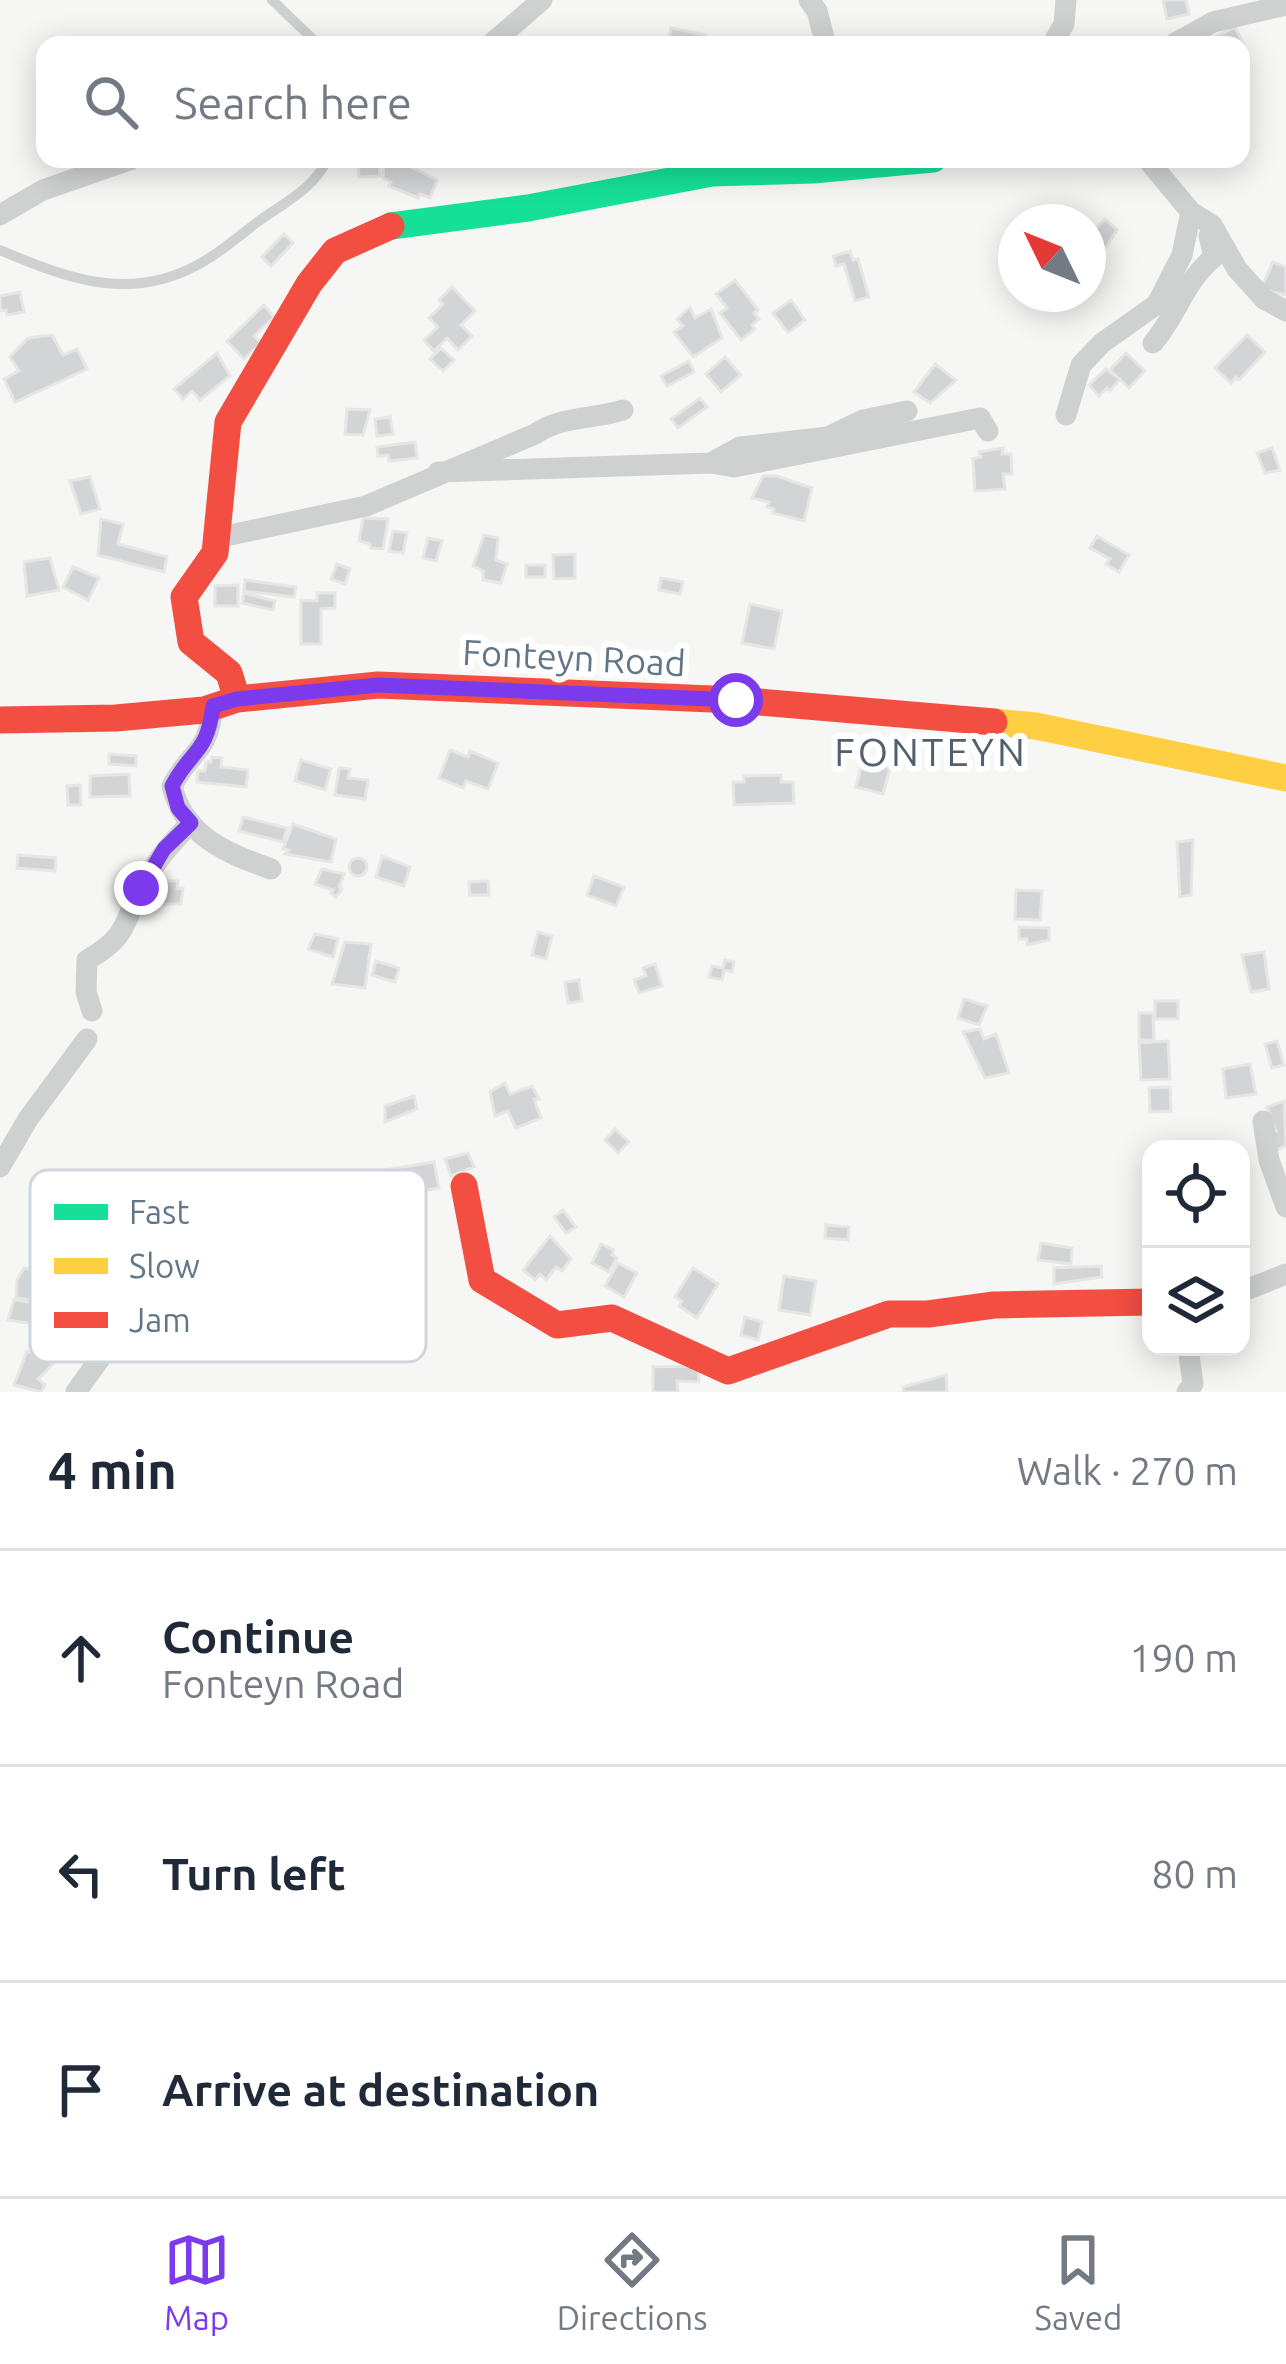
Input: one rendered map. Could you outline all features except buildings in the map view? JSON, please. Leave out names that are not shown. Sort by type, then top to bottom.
[{"type":"street","points":[[500,36],[542,0]]},
{"type":"street","points":[[809,0],[818,11],[824,36]]},
{"type":"street","points":[[1057,36],[1064,24],[1066,0]]},
{"type":"street","points":[[1188,36],[1213,22],[1286,5]]},
{"type":"street","points":[[0,215],[44,190],[106,168]]},
{"type":"street","points":[[271,869],[224,853],[178,808],[172,786],[180,770],[204,746],[225,702],[229,673],[190,642],[184,597],[215,554],[228,422],[309,284],[335,251],[397,223],[528,208],[712,173],[776,168]]},
{"type":"street","points":[[1153,343],[1168,326],[1178,298],[1214,257],[1209,235],[1154,168]]},
{"type":"street","points":[[1191,212],[1212,225],[1237,269],[1264,299],[1286,311]]},
{"type":"street","points":[[1066,416],[1082,365],[1102,344],[1157,304],[1182,255],[1191,212]]},
{"type":"street","points":[[216,538],[366,506],[535,434],[555,420],[623,410]]},
{"type":"street","points":[[711,463],[740,447],[828,437],[862,420],[907,411]]},
{"type":"street","points":[[438,472],[734,466],[980,418],[988,431]]},
{"type":"street","name":"Fonteyn Road","points":[[0,720],[116,718],[378,685],[736,700],[1036,726],[1286,778]]},
{"type":"street","points":[[92,1012],[86,992],[87,960],[116,943],[152,868],[191,823]]},
{"type":"street","points":[[0,1167],[28,1119],[87,1040]]},
{"type":"street","points":[[1263,1121],[1269,1160],[1286,1207]]},
{"type":"street","points":[[464,1186],[482,1280],[557,1325],[613,1318],[728,1371],[889,1314],[994,1305],[1142,1302]]},
{"type":"street","points":[[1250,1288],[1286,1274]]},
{"type":"street","points":[[1187,1392],[1192,1384],[1189,1356]]},
{"type":"street","points":[[76,1392],[98,1362]]},
{"type":"lane","points":[[272,0],[310,36]]},
{"type":"lane","points":[[0,250],[110,285],[136,286],[167,279],[204,262],[308,188],[322,168]]},
{"type":"traffic: fast","points":[[391,226],[528,208],[712,173],[835,168]]},
{"type":"traffic: slow","points":[[994,722],[1036,726],[1286,778]]},
{"type":"traffic: jam","points":[[237,699],[229,673],[191,642],[184,597],[215,553],[228,422],[309,284],[335,251],[391,226]]},
{"type":"traffic: jam","points":[[0,720],[116,718],[204,710],[237,699],[378,685],[736,700],[994,722]]},
{"type":"traffic: jam","points":[[464,1186],[482,1280],[557,1325],[612,1318],[728,1371],[889,1314],[994,1305],[1142,1302]]},
{"type":"district","name":"FONTEYN","points":[[931,751]]},
{"type":"route","points":[[141,888],[164,849],[191,823],[178,808],[172,786],[180,770],[204,746],[213,706],[237,699],[378,685],[736,700]]}]
